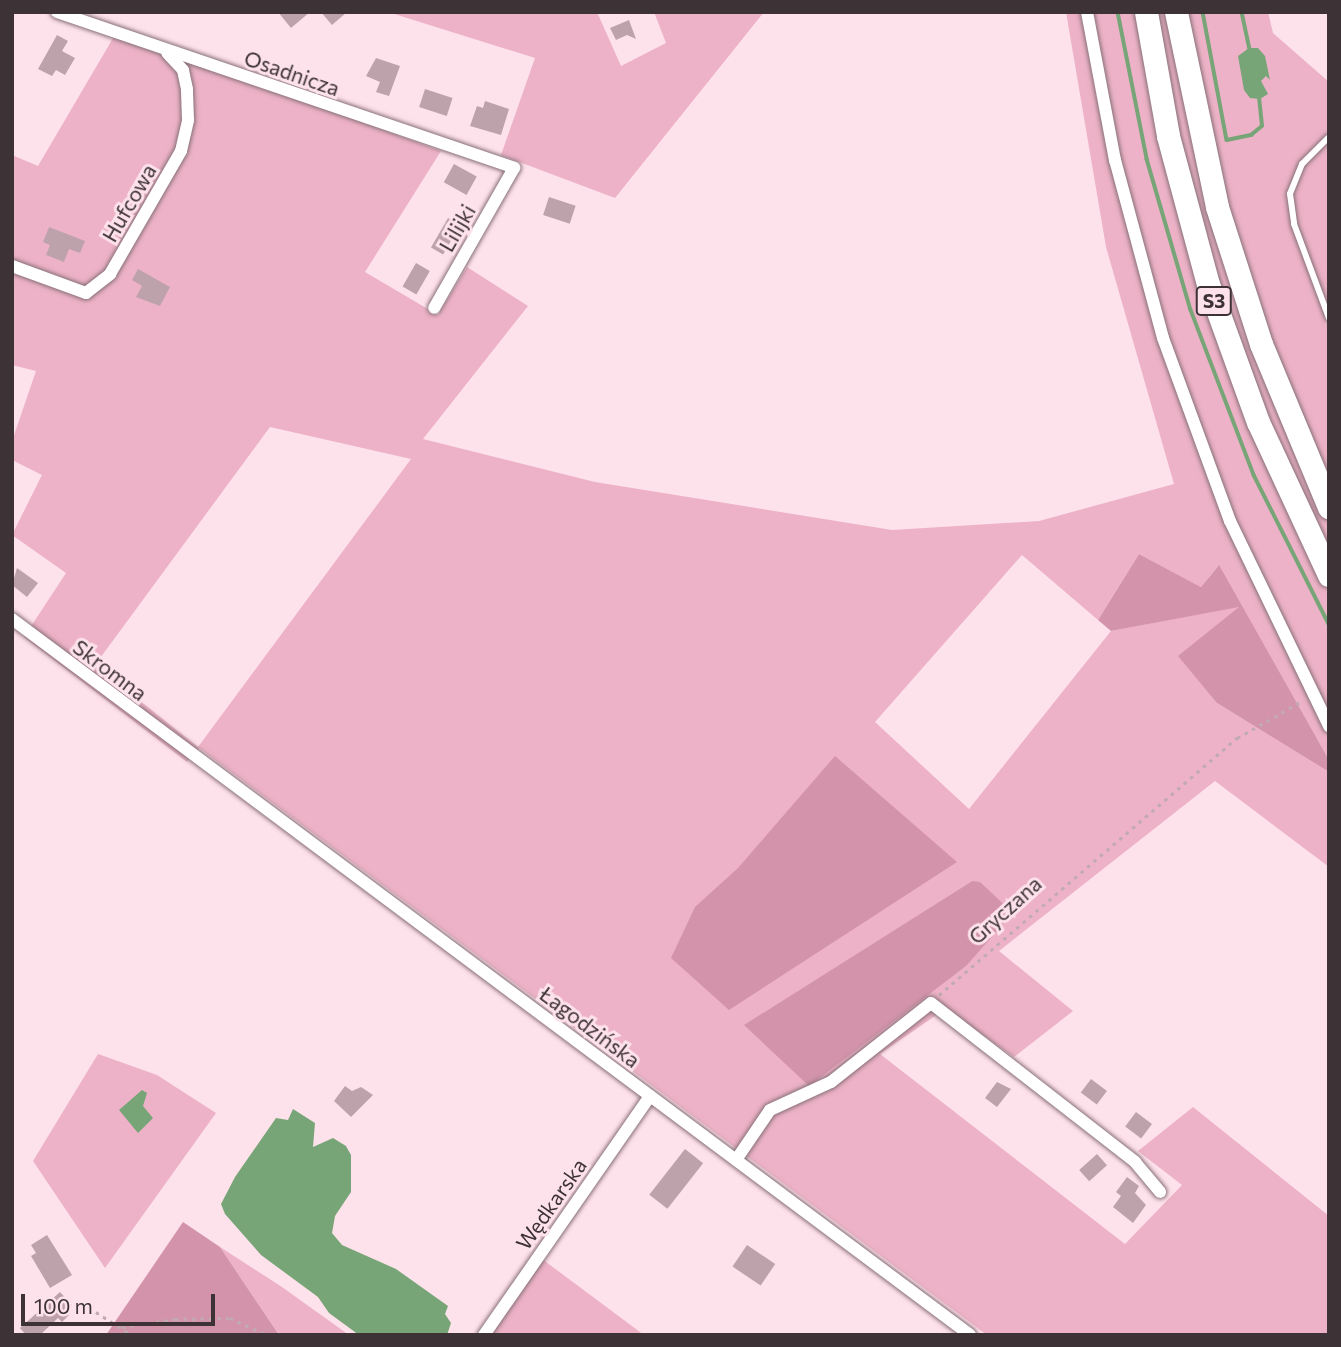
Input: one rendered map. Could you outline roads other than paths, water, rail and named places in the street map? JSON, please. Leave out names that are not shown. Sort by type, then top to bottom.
[{"type":"highway","name":"S3","points":[[1146,12],[1168,136],[1208,284],[1258,422],[1329,575]]},
{"type":"highway","name":"S3","points":[[1177,12],[1198,130],[1240,282],[1284,407],[1329,507]]},
{"type":"street","name":"Osadnicza","points":[[57,12],[514,168]]},
{"type":"street","points":[[1087,12],[1118,172],[1163,338],[1230,521],[1311,695],[1329,726]]},
{"type":"street","name":"Hufcowa","points":[[12,267],[86,293],[110,274],[181,151],[188,120],[187,89],[183,70],[164,50]]},
{"type":"street","name":"Lilijki","points":[[434,308],[514,168]]},
{"type":"street","name":"Skromna","points":[[12,619],[185,752]]},
{"type":"street","name":"Łagodzińska","points":[[185,752],[254,798],[970,1335]]},
{"type":"street","points":[[736,1160],[770,1110],[831,1082],[931,1003],[1135,1162],[1160,1192]]},
{"type":"street","name":"Wędkarska","points":[[484,1335],[650,1096]]},
{"type":"lane","points":[[1329,137],[1302,164],[1290,194],[1294,224],[1329,318]]},
{"type":"waterway","points":[[1118,12],[1147,159],[1191,310],[1254,475],[1329,624]]},
{"type":"waterway","points":[[1203,12],[1227,140],[1251,135],[1262,126],[1259,96]]},
{"type":"waterway","points":[[1242,12],[1250,50]]}]
